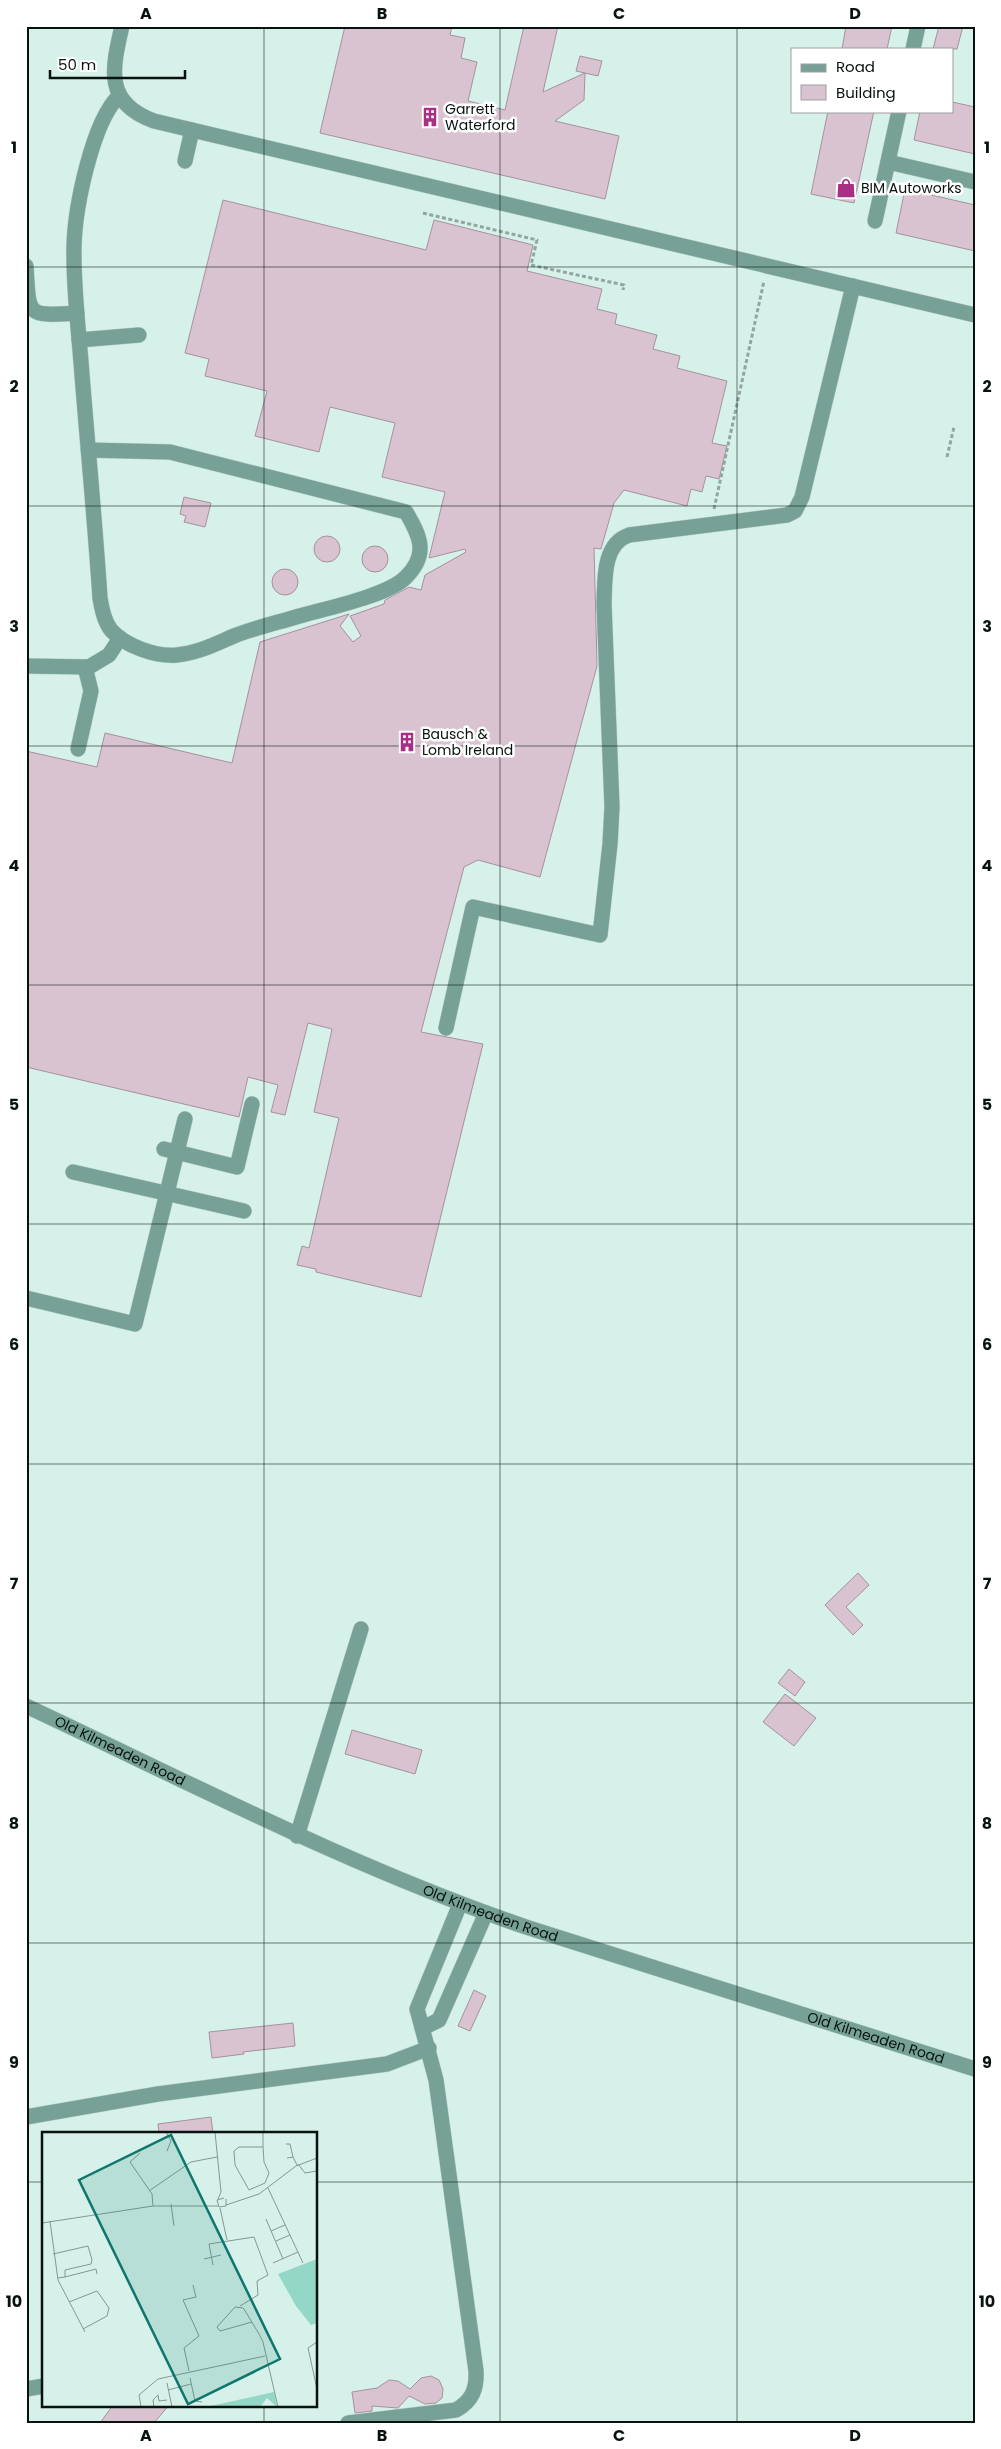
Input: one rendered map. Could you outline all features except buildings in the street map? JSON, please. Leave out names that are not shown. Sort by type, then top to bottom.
[{"type":"street","points":[[122,26],[114,68],[116,86],[119,96],[131,109],[145,118],[975,314]]},
{"type":"street","points":[[913,48],[918,26]]},
{"type":"street","points":[[88,450],[170,452],[406,512],[420,536],[418,559],[406,578],[384,591],[249,631],[189,653],[161,654],[140,648],[120,638],[105,620],[101,603],[88,450],[74,245],[80,199],[98,130],[106,112],[119,96]]},
{"type":"street","points":[[875,221],[899,112]]},
{"type":"street","points":[[185,161],[192,130]]},
{"type":"street","points":[[888,162],[975,182]]},
{"type":"street","points":[[26,266],[28,302],[33,310],[43,315],[78,313]]},
{"type":"street","points":[[446,1028],[473,906],[600,935],[611,828],[604,604],[609,559],[614,546],[624,537],[787,515],[794,512],[798,507],[852,286]]},
{"type":"street","points":[[80,340],[139,335]]},
{"type":"street","points":[[26,666],[85,668],[109,655],[120,638]]},
{"type":"street","points":[[78,749],[91,691],[85,668]]},
{"type":"street","points":[[170,1151],[237,1167],[252,1104]]},
{"type":"street","points":[[26,1298],[135,1324],[166,1194],[170,1151],[185,1119]]},
{"type":"street","points":[[73,1172],[244,1211]]},
{"type":"street","points":[[297,1836],[361,1629]]},
{"type":"street","name":"Old Kilmeaden Road","points":[[26,1706],[297,1836],[460,1904],[975,2069]]},
{"type":"street","points":[[348,2423],[456,2410],[468,2401],[476,2388],[476,2371],[436,2080],[417,2009],[460,1904]]},
{"type":"street","points":[[423,2028],[439,2020],[486,1913]]},
{"type":"street","points":[[26,2117],[158,2094],[387,2064],[428,2048]]},
{"type":"street","points":[[26,2389],[42,2386]]},
{"type":"path","points":[[423,213],[537,240],[531,265],[624,285],[623,290]]},
{"type":"path","points":[[711,525],[748,362],[746,361],[767,266]]},
{"type":"path","points":[[947,457],[954,427]]},
{"type":"place","name":"Garrett Waterford","points":[[430,117]]},
{"type":"place","name":"BIM Autoworks","points":[[846,188]]},
{"type":"place","name":"Bausch & Lomb Ireland","points":[[407,742]]}]
